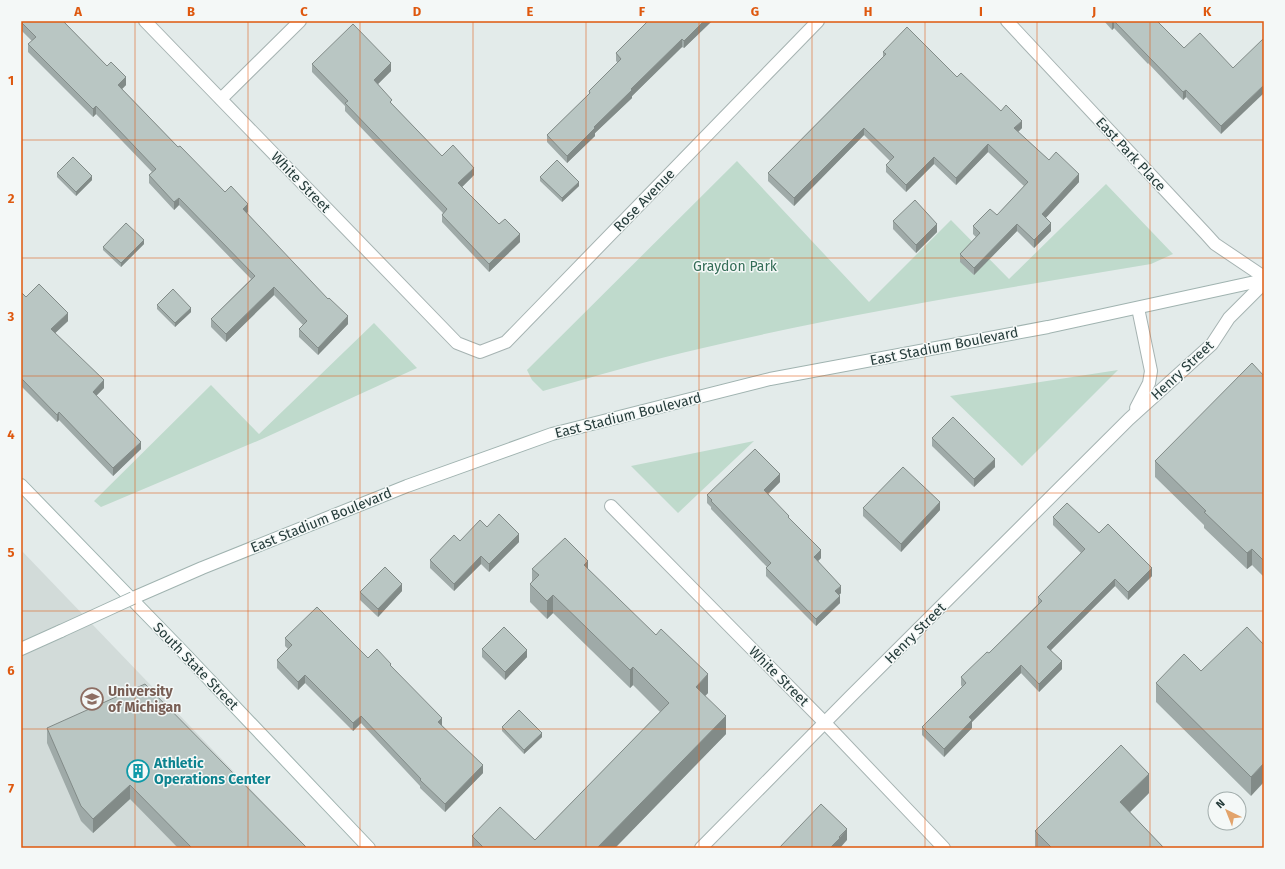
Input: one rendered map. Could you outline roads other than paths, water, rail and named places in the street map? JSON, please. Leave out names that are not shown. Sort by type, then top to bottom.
[{"type":"street","name":"White Street","points":[[146,21],[457,343]]},
{"type":"street","points":[[221,99],[300,21]]},
{"type":"street","name":"Rose Avenue","points":[[457,343],[480,352],[506,342],[818,21]]},
{"type":"street","name":"East Park Place","points":[[1007,21],[1215,244],[1264,277]]},
{"type":"street","name":"East Stadium Boulevard","points":[[21,648],[202,568],[407,486],[552,434],[770,379],[1048,327],[1264,282]]},
{"type":"street","name":"Henry Street","points":[[701,848],[825,722],[1129,419],[1212,344],[1229,318],[1264,282]]},
{"type":"street","name":"Henry Street","points":[[1129,419],[1149,383],[1151,371],[1138,308]]},
{"type":"street","name":"South State Street","points":[[21,485],[184,653],[369,848]]},
{"type":"street","name":"White Street","points":[[611,506],[825,722],[944,848]]},
{"type":"place","name":"University of Michigan","points":[[92,699]]},
{"type":"place","name":"Athletic Operations Center","points":[[138,771]]},
{"type":"park label","name":"Graydon Park","points":[[735,266]]}]
